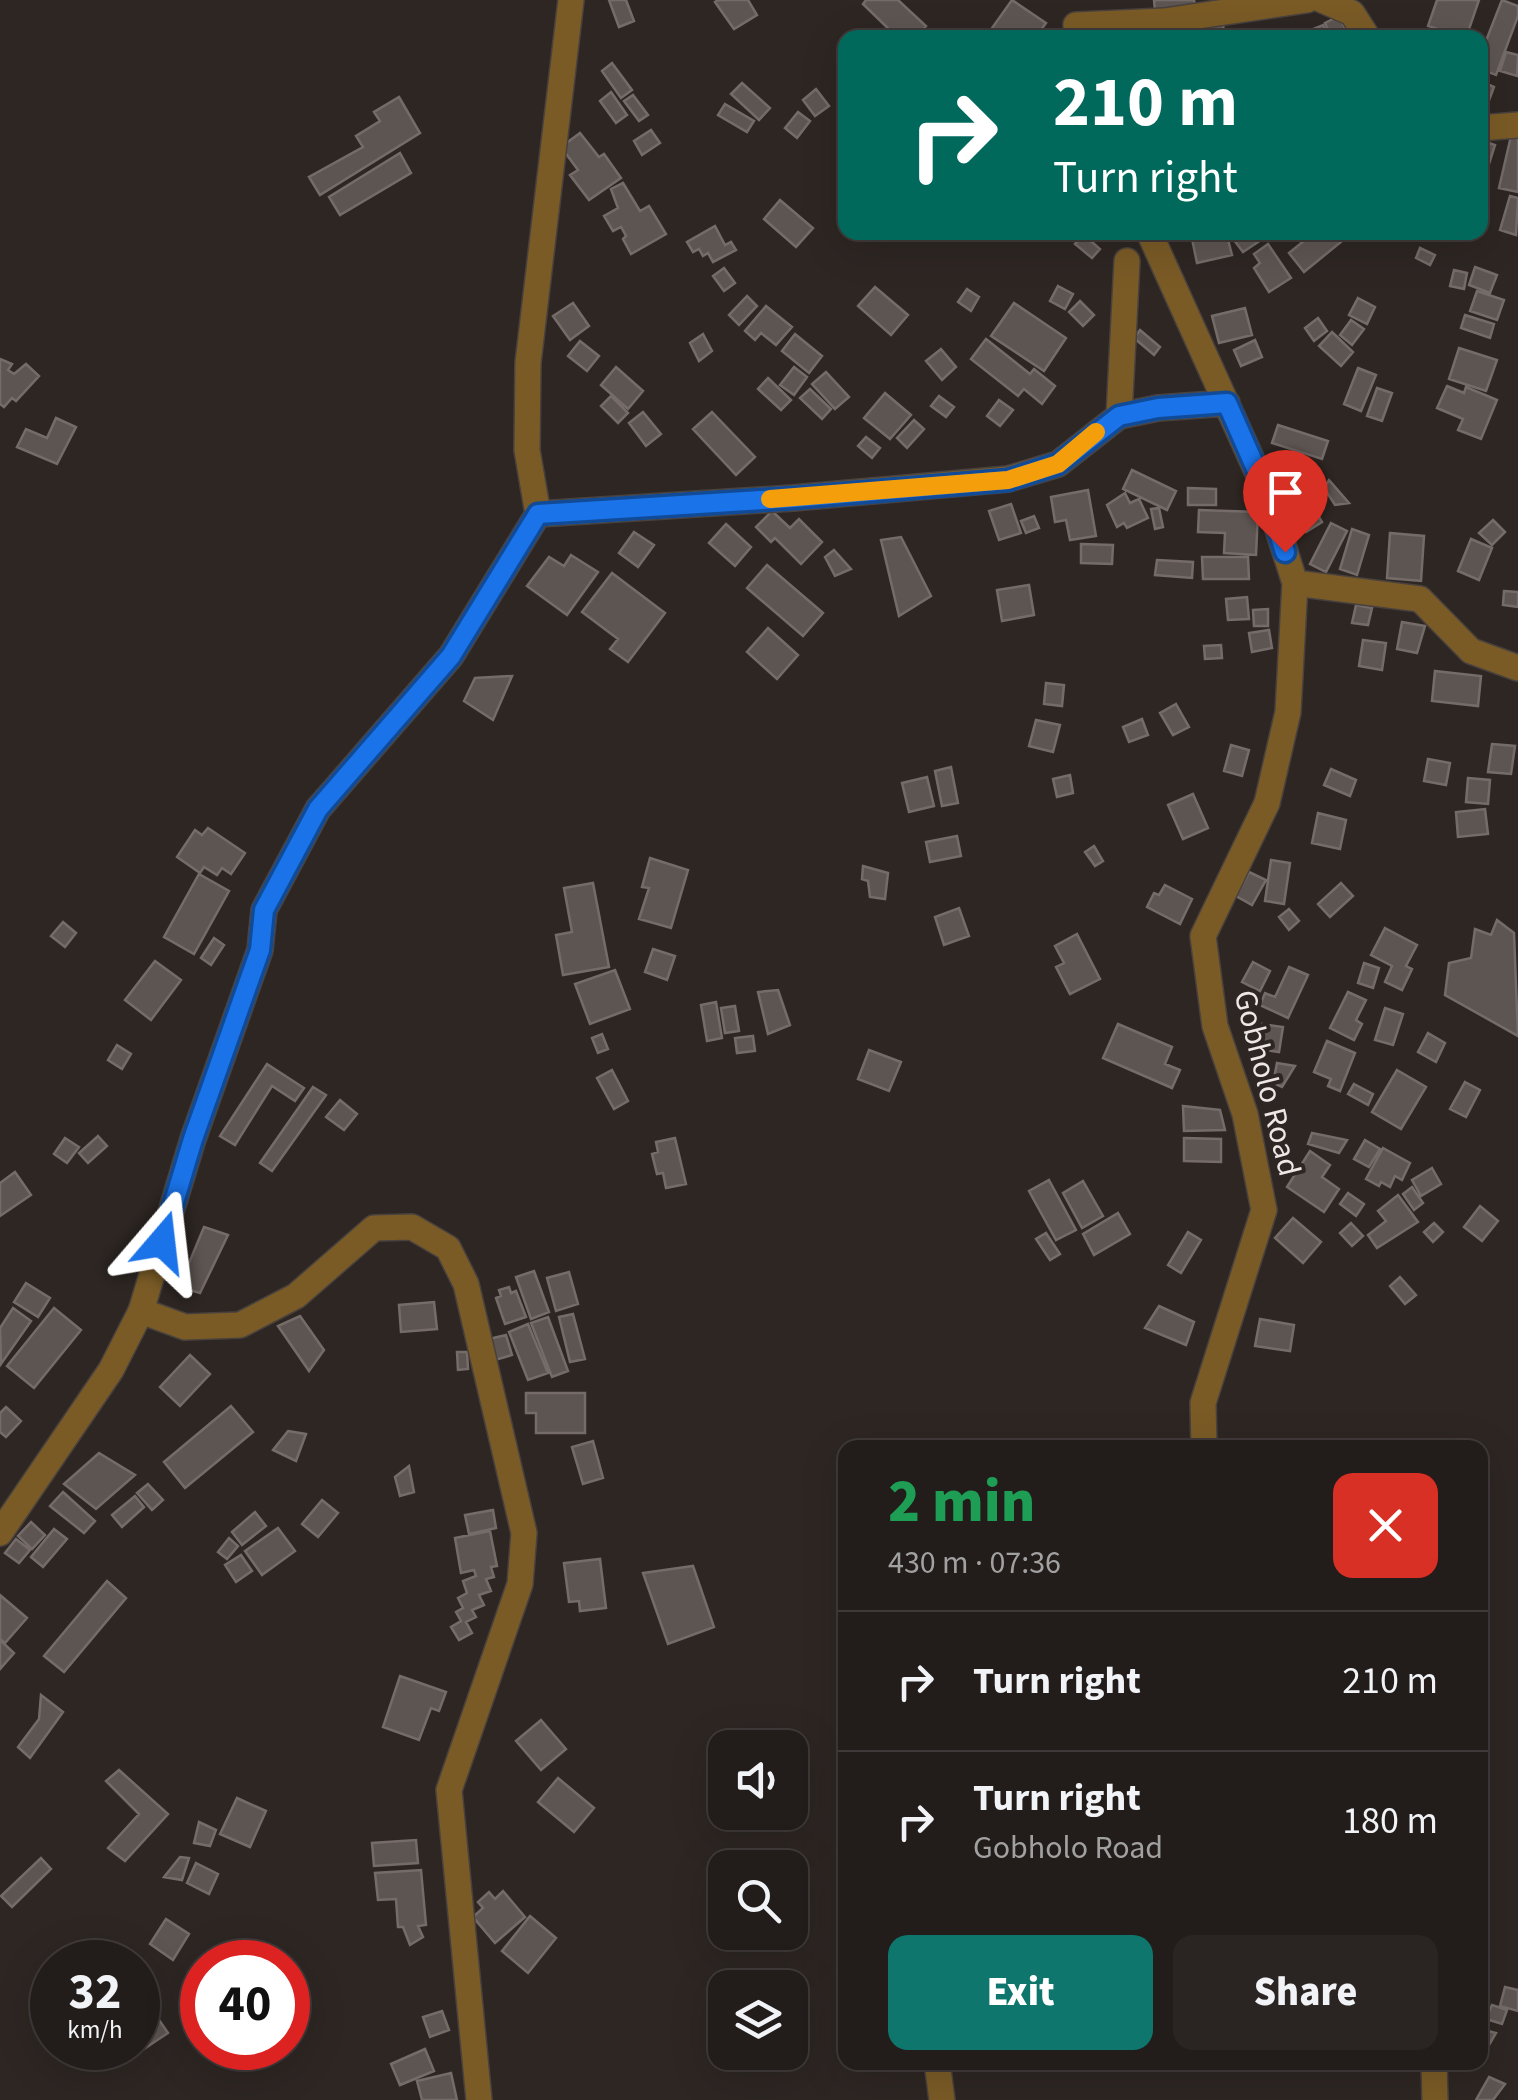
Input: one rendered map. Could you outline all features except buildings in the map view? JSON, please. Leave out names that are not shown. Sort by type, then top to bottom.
[{"type":"street","points":[[0,1533],[110,1370],[141,1311],[193,1139],[260,950],[264,910],[318,809],[451,656],[538,514],[527,450],[528,363],[571,0]]},
{"type":"street","points":[[1074,21],[1164,21],[1307,0]]},
{"type":"street","points":[[1322,0],[1352,13],[1363,30]]},
{"type":"street","points":[[1488,127],[1518,125]]},
{"type":"street","name":"Gobholo Road","points":[[1153,240],[1265,489],[1295,583],[1288,712],[1267,803],[1203,936],[1215,1026],[1245,1114],[1264,1210],[1203,1404],[1204,1440]]},
{"type":"street","points":[[1119,416],[1127,261]]},
{"type":"street","points":[[538,514],[1008,480],[1058,464],[1119,416],[1158,408],[1227,403]]},
{"type":"street","points":[[1295,583],[1420,599],[1471,651],[1518,668]]},
{"type":"street","points":[[141,1311],[185,1327],[240,1325],[296,1296],[374,1228],[412,1227],[448,1248],[466,1284],[524,1533],[520,1584],[449,1790],[479,2100]]},
{"type":"street","points":[[937,2070],[942,2100]]},
{"type":"street","points":[[1434,2070],[1435,2100]]},
{"type":"slow traffic","points":[[770,499],[1008,480],[1058,464],[1096,432]]},
{"type":"route","points":[[162,1242],[193,1139],[260,950],[264,910],[318,809],[451,656],[538,514],[1008,480],[1058,464],[1119,416],[1158,408],[1227,403],[1265,489],[1285,552]]}]
